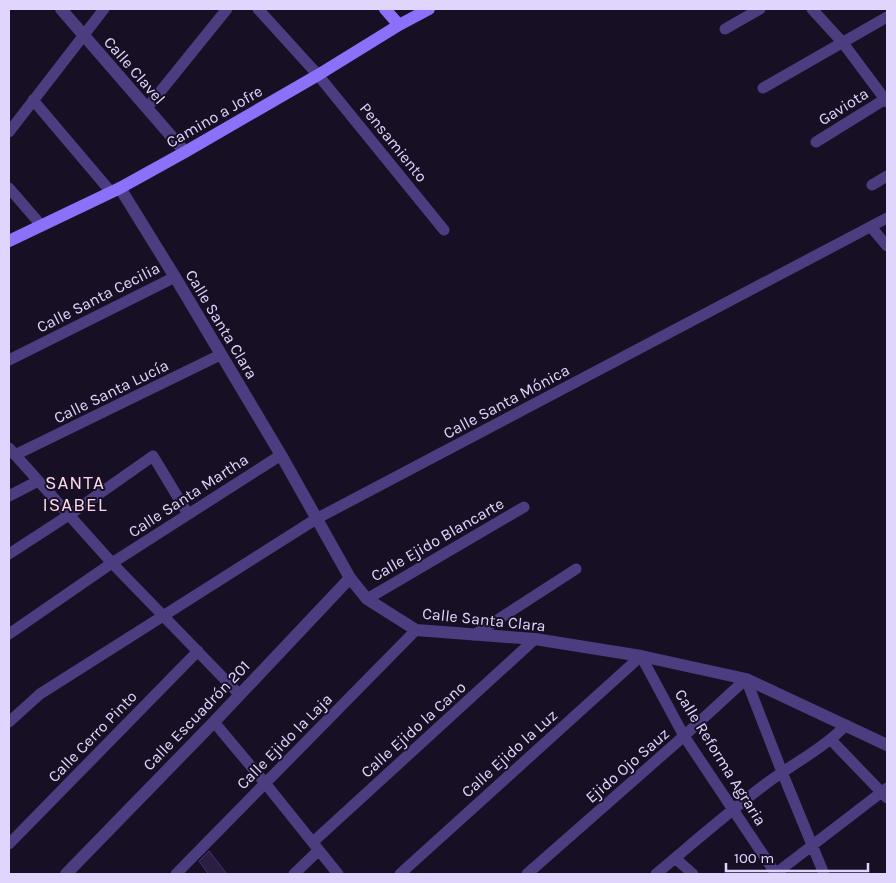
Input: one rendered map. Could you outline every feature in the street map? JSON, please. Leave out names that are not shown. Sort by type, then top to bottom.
[{"type":"main road","points":[[385,9],[399,25]]},
{"type":"main road","name":"Camino a Jofre","points":[[9,241],[115,190],[185,152],[429,9]]},
{"type":"street","name":"Calle Clavel","points":[[61,9],[185,152]]},
{"type":"street","points":[[9,132],[104,9]]},
{"type":"street","points":[[147,108],[227,9]]},
{"type":"street","name":"Pensamiento","points":[[258,9],[318,75],[444,230]]},
{"type":"street","points":[[726,29],[760,9]]},
{"type":"street","points":[[812,9],[843,43],[887,99]]},
{"type":"street","points":[[763,88],[887,17]]},
{"type":"street","name":"Gaviota","points":[[816,142],[887,99]]},
{"type":"street","points":[[33,100],[115,190]]},
{"type":"street","points":[[872,185],[887,176]]},
{"type":"street","points":[[9,188],[41,225]]},
{"type":"street","name":"Calle Santa Clara","points":[[115,190],[175,276],[220,355],[281,455],[350,578],[367,599],[416,630],[535,639],[641,656],[746,679],[887,745]]},
{"type":"street","name":"Calle Santa Mónica","points":[[9,722],[40,694],[316,519],[887,218]]},
{"type":"street","points":[[871,226],[887,246]]},
{"type":"street","name":"Calle Santa Cecilia","points":[[9,360],[175,276]]},
{"type":"street","name":"Calle Santa Lucía","points":[[12,452],[220,355]]},
{"type":"street","points":[[12,452],[112,563],[239,694]]},
{"type":"street","name":"Calle Santa Martha","points":[[9,634],[112,563],[281,455]]},
{"type":"street","points":[[9,554],[69,515],[153,456],[188,514]]},
{"type":"street","points":[[9,496],[38,481]]},
{"type":"street","name":"Calle Ejido Blancarte","points":[[367,599],[524,507]]},
{"type":"street","points":[[474,635],[576,569]]},
{"type":"street","name":"Calle Escuadrón 201","points":[[66,874],[214,722],[350,578]]},
{"type":"street","name":"Calle Ejido la Laja","points":[[176,874],[416,630]]},
{"type":"street","name":"Calle Ejido la Cano","points":[[294,874],[316,846],[535,639]]},
{"type":"street","name":"Calle Cerro Pinto","points":[[9,844],[198,651]]},
{"type":"street","name":"Calle Reforma Agraria","points":[[641,656],[684,736],[776,874]]},
{"type":"street","name":"Calle Ejido la Luz","points":[[400,874],[641,656]]},
{"type":"street","points":[[746,679],[824,874]]},
{"type":"street","name":"Ejido Ojo Sauz","points":[[527,874],[746,679]]},
{"type":"street","points":[[214,722],[338,874]]},
{"type":"street","points":[[656,874],[733,808],[782,772],[831,740],[846,725]]},
{"type":"street","points":[[776,874],[885,793],[831,740]]},
{"type":"street","points":[[675,858],[692,874]]},
{"type":"building","points":[[209,851],[227,874],[209,874],[207,872],[199,861]]},
{"type":"district","name":"SANTA ISABEL","points":[[75,493]]}]
